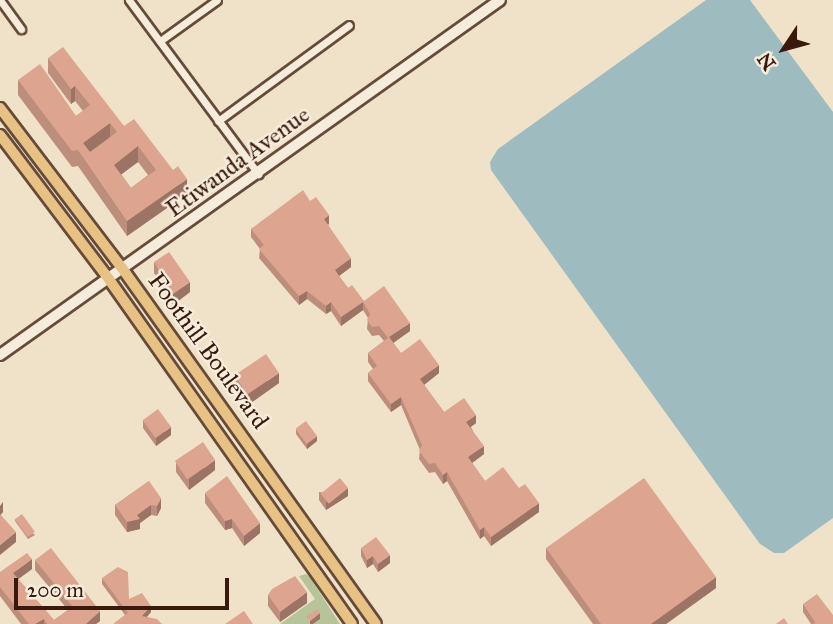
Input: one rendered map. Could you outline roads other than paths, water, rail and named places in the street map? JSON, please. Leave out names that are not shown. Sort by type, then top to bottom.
[{"type":"main road","name":"Etiwanda Avenue","points":[[0,355],[500,0]]},
{"type":"main road","name":"Foothill Boulevard","points":[[0,108],[122,268],[376,624]]},
{"type":"main road","name":"Foothill Boulevard","points":[[0,135],[108,278],[352,624]]},
{"type":"street","points":[[0,0],[21,29]]},
{"type":"street","points":[[129,0],[258,174]]},
{"type":"street","points":[[159,41],[217,0]]},
{"type":"street","points":[[218,121],[349,25]]},
{"type":"water","points":[[706,0],[750,0],[833,112],[833,518],[784,553],[774,553],[760,544],[491,170],[490,162],[498,149]]}]
